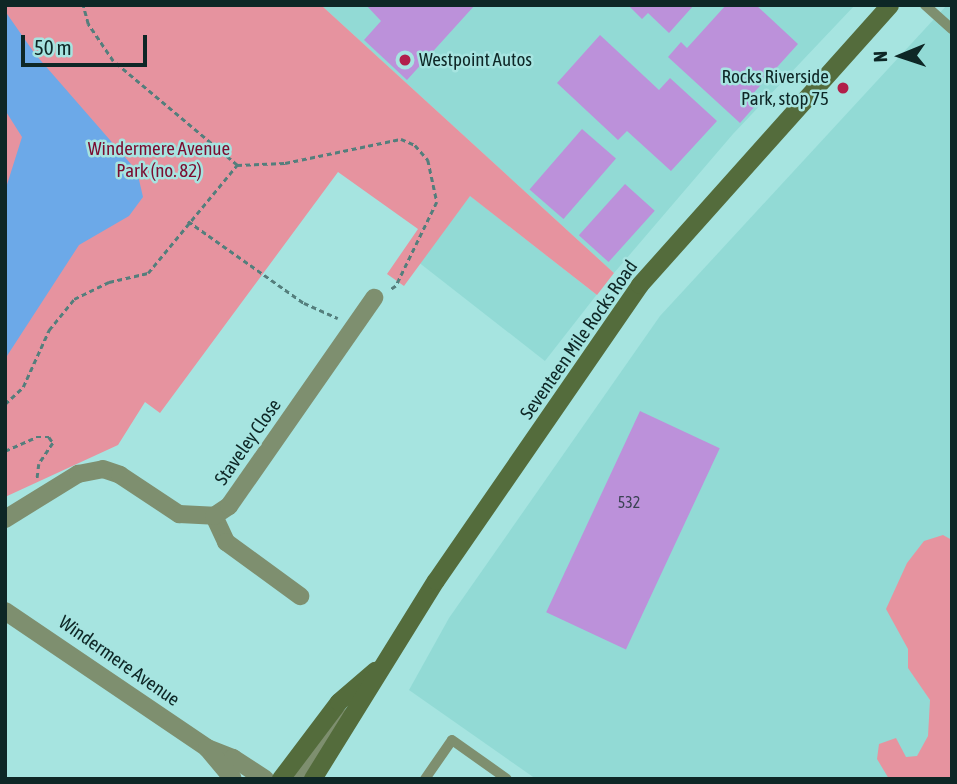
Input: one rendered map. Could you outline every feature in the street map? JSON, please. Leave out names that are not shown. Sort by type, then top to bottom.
[{"type":"main road","name":"Seventeen Mile Rocks Road","points":[[313,779],[436,581],[640,285],[890,5]]},
{"type":"main road","name":"Seventeen Mile Rocks Road","points":[[281,779],[339,702],[388,660]]},
{"type":"street","name":"Staveley Close","points":[[214,516],[229,506],[374,298]]},
{"type":"street","points":[[5,519],[78,474],[103,469],[120,475],[179,514],[214,516],[226,542],[299,596]]},
{"type":"street","name":"Windermere Avenue","points":[[5,611],[207,748]]},
{"type":"street","points":[[299,779],[328,733],[354,714]]},
{"type":"street","points":[[207,748],[233,779]]},
{"type":"street","points":[[207,748],[233,758],[265,779]]},
{"type":"lane","points":[[925,5],[952,29]]},
{"type":"lane","points":[[425,779],[452,740],[507,779]]},
{"type":"path","points":[[83,5],[88,24],[113,61],[237,165],[285,163],[401,139],[415,145],[428,160],[437,202],[397,286],[374,298]]},
{"type":"path","points":[[5,404],[23,387],[50,330],[74,299],[109,282],[148,273],[187,220],[237,165]]},
{"type":"path","points":[[187,220],[304,303],[353,326]]},
{"type":"path","points":[[5,451],[36,437],[49,437],[53,443],[35,477],[46,492]]},
{"type":"shaded area","points":[[321,5],[855,5],[733,134],[614,273]]},
{"type":"shaded area","points":[[947,5],[952,5],[952,731],[913,779],[536,779],[409,690],[449,618],[660,316]]},
{"type":"shaded area","points":[[5,11],[35,54],[137,171],[143,197],[129,216],[79,245],[5,359],[5,191],[22,137],[5,110]]},
{"type":"shaded area","points":[[469,195],[597,295],[545,361],[417,261]]},
{"type":"green space","name":"Windermere Avenue Park (no. 82)","points":[[5,5],[321,5],[614,273],[597,295],[470,196],[404,286],[387,274],[418,229],[338,172],[160,413],[145,402],[118,445],[5,497]]},
{"type":"green space","points":[[943,535],[952,540],[952,779],[889,779],[877,759],[879,744],[896,738],[906,757],[917,756],[928,736],[930,700],[908,668],[908,649],[886,609],[907,563],[924,541]]},
{"type":"building","name":"Westpoint Autos","points":[[366,5],[475,5],[407,80],[364,40],[381,21]]},
{"type":"building","points":[[628,5],[694,5],[669,33],[648,13],[642,19]]},
{"type":"building","points":[[726,5],[756,5],[798,44],[749,98],[756,105],[740,123],[668,57],[681,42],[687,48]]},
{"type":"building","points":[[600,35],[659,90],[670,78],[717,121],[671,171],[627,131],[618,140],[557,83]]},
{"type":"building","points":[[582,129],[616,159],[563,219],[530,189]]},
{"type":"building","points":[[625,184],[655,211],[609,262],[579,235]]},
{"type":"building","points":[[640,411],[720,448],[626,649],[546,612]]},
{"type":"place","name":"Westpoint Autos","points":[[405,60]]},
{"type":"place","name":"Rocks Riverside Park, stop 75","points":[[843,88]]}]
